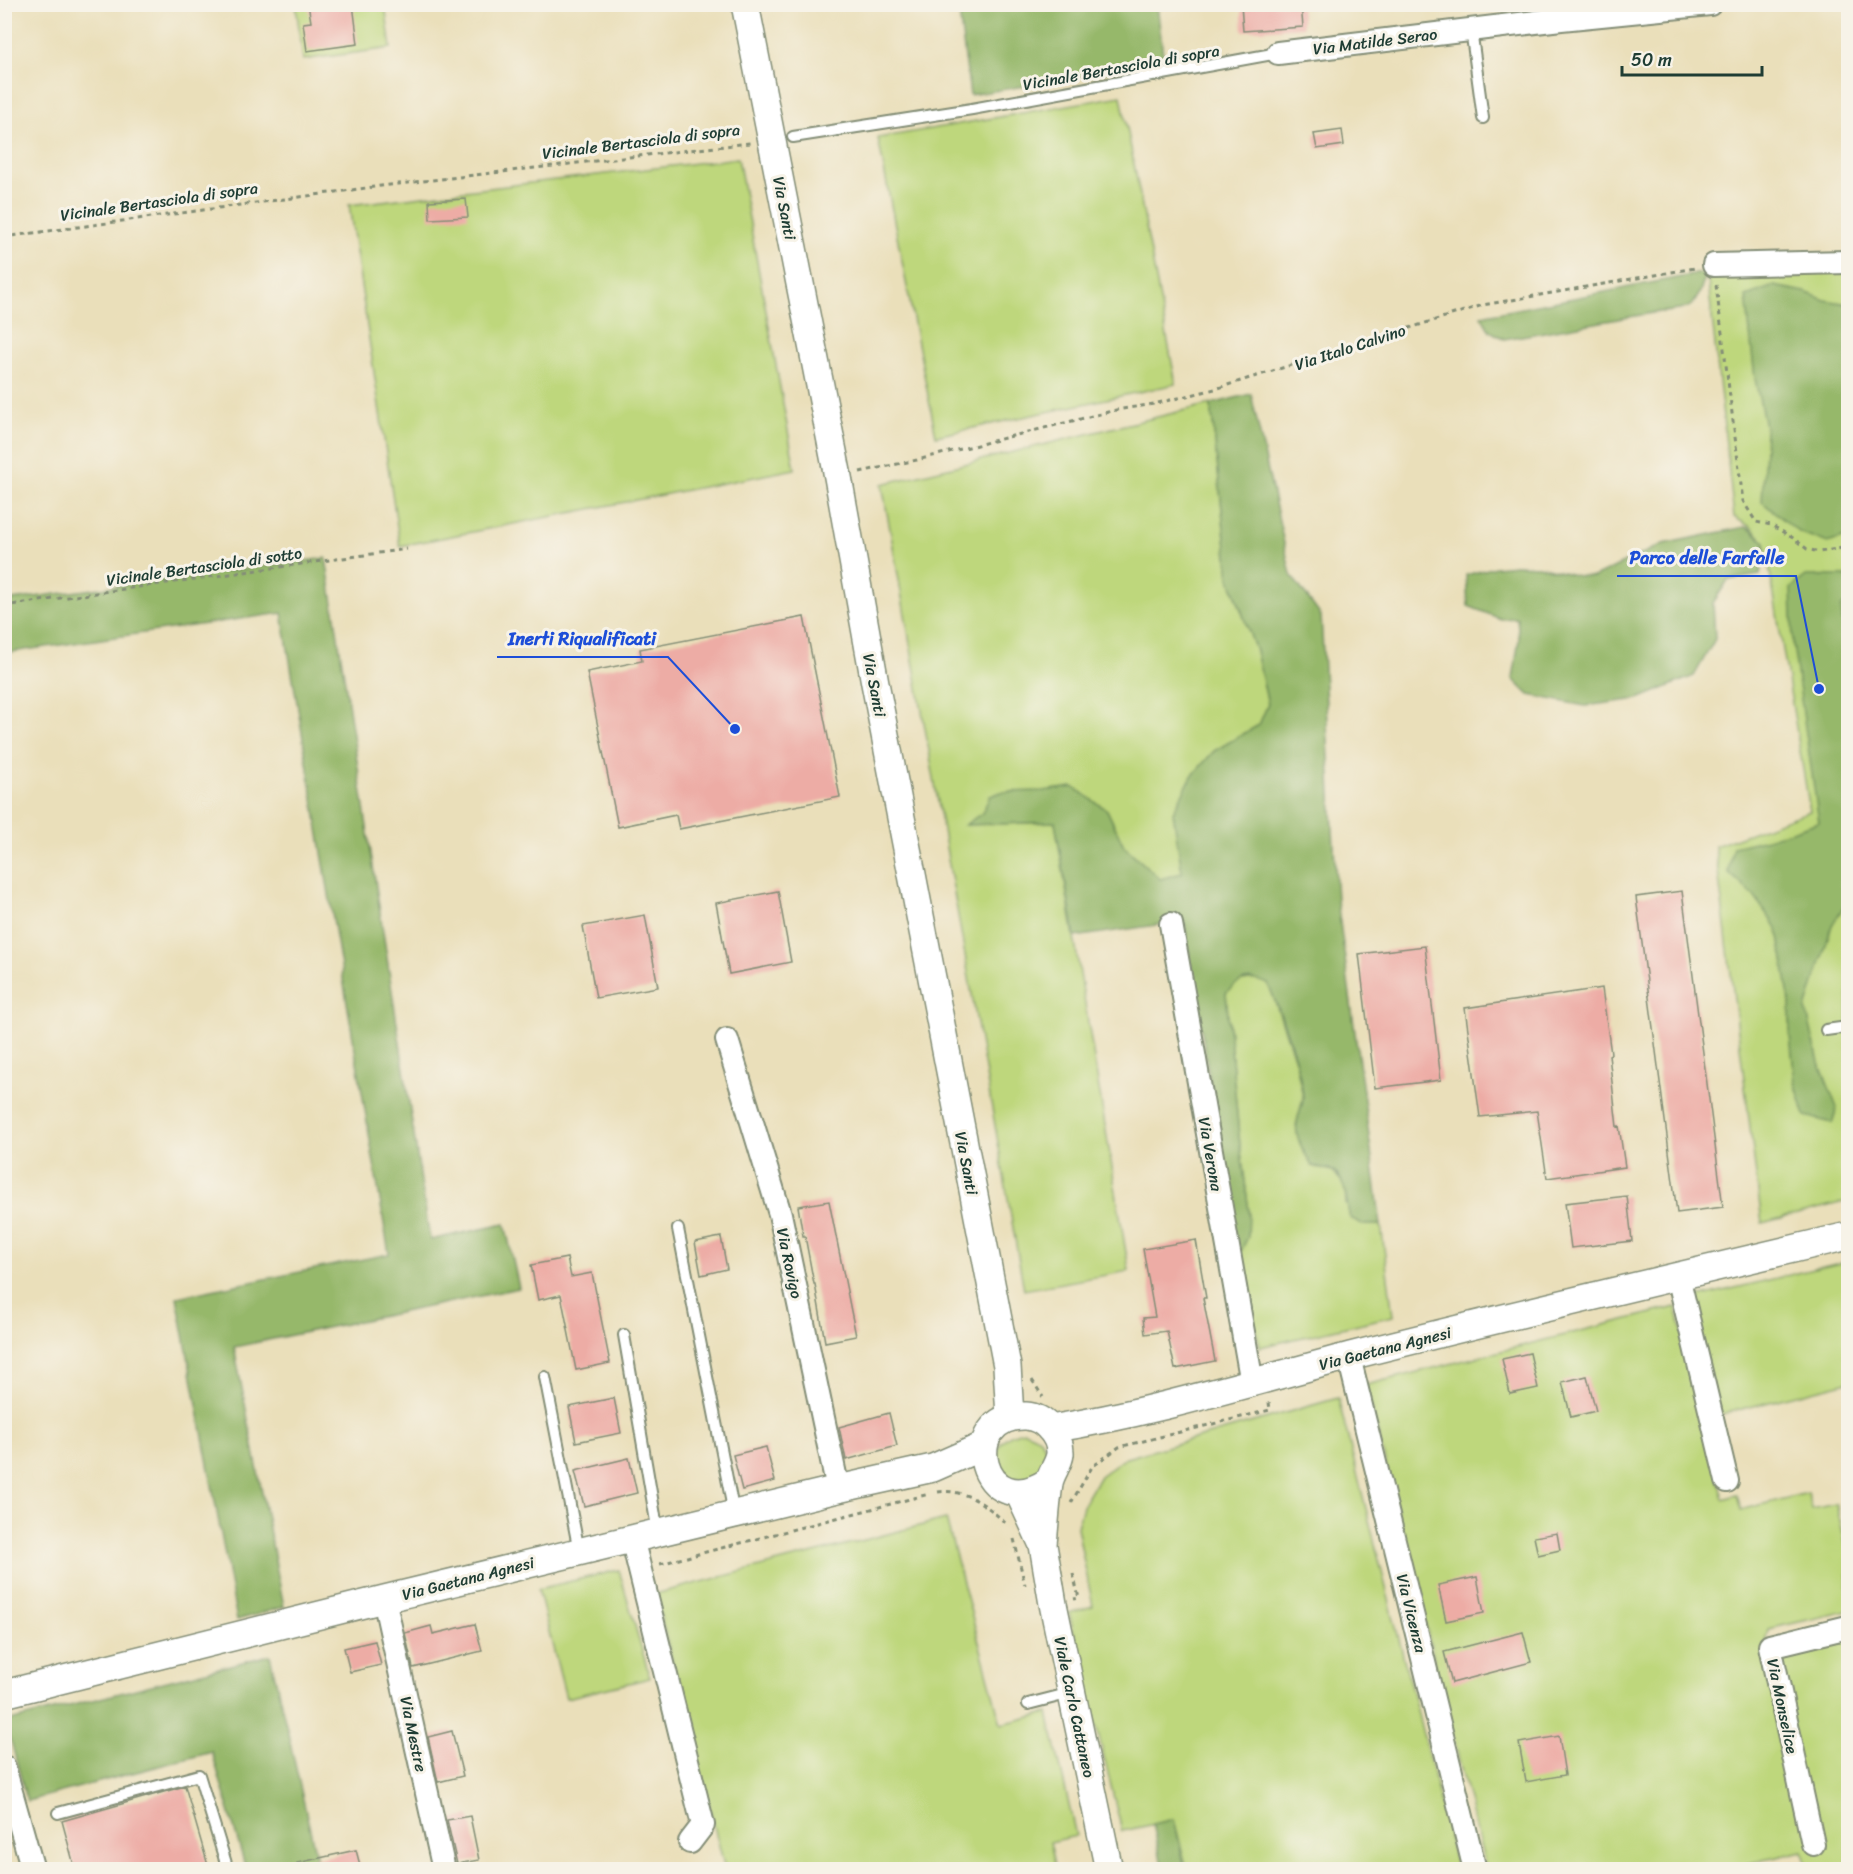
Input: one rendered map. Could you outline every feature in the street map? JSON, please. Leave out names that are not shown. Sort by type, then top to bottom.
[{"type":"street","name":"Via Santi","points":[[745,4],[783,139],[838,477],[875,683],[1019,1372],[1035,1416]]},
{"type":"street","name":"Via Matilde Serao","points":[[1278,52],[1710,4]]},
{"type":"street","points":[[1714,265],[1848,262]]},
{"type":"street","name":"Via Verona","points":[[1171,924],[1258,1382]]},
{"type":"street","name":"Via Rovigo","points":[[727,1040],[780,1214],[838,1489]]},
{"type":"street","name":"Via Gaetana Agnesi","points":[[1035,1416],[1093,1422],[1258,1382],[1349,1357],[1848,1236]]},
{"type":"street","points":[[1678,1276],[1727,1481]]},
{"type":"street","name":"Via Vicenza","points":[[1349,1357],[1475,1869]]},
{"type":"street","points":[[1060,1455],[1058,1441],[1035,1416],[993,1428],[983,1446],[984,1466],[1007,1488],[1035,1490],[1049,1481],[1060,1455],[1093,1422]]},
{"type":"street","name":"Via Gaetana Agnesi","points":[[4,1694],[632,1538],[933,1468],[983,1446]]},
{"type":"street","name":"Via Gaetana Agnesi","points":[[933,1468],[1007,1488]]},
{"type":"street","name":"Viale Carlo Cattaneo","points":[[1049,1481],[1043,1545],[1053,1604],[1109,1869]]},
{"type":"street","name":"Viale Carlo Cattaneo","points":[[1007,1488],[1043,1545]]},
{"type":"street","points":[[632,1538],[703,1825],[690,1842]]},
{"type":"street","name":"Via Mestre","points":[[384,1599],[444,1869]]},
{"type":"street","name":"Via Monselice","points":[[1813,1844],[1770,1646],[1848,1627]]},
{"type":"street","points":[[4,1767],[33,1869]]},
{"type":"lane","points":[[1471,29],[1483,118]]},
{"type":"lane","name":"Vicinale Bertasciola di sopra","points":[[783,139],[972,109],[1278,52]]},
{"type":"lane","points":[[1826,1030],[1848,1027]]},
{"type":"lane","points":[[678,1229],[734,1514]]},
{"type":"lane","points":[[624,1335],[658,1533]]},
{"type":"lane","points":[[545,1377],[579,1551]]},
{"type":"lane","points":[[1028,1704],[1072,1693]]},
{"type":"lane","points":[[58,1813],[199,1775],[228,1869]]},
{"type":"path","name":"Vicinale Bertasciola di sopra","points":[[4,237],[381,186],[783,139]]},
{"type":"path","points":[[1714,265],[1743,501],[1756,522],[1771,525],[1807,549],[1819,552],[1848,547]]},
{"type":"path","name":"Via Italo Calvino","points":[[858,472],[917,460],[1116,410],[1154,404],[1215,389],[1483,305],[1714,265]]},
{"type":"path","name":"Vicinale Bertasciola di sotto","points":[[4,606],[407,549]]},
{"type":"path","points":[[1019,1372],[1042,1396],[1035,1416]]},
{"type":"path","points":[[1070,1508],[1072,1499],[1092,1467],[1119,1447],[1270,1410],[1258,1382]]},
{"type":"path","points":[[639,1569],[942,1491],[977,1500],[995,1512],[1012,1530],[1026,1589]]},
{"type":"path","points":[[1053,1604],[1079,1598],[1071,1568]]},
{"type":"green space","points":[[296,5],[385,5],[391,48],[303,60]]},
{"type":"green space","points":[[958,5],[1157,5],[1164,63],[970,95]]},
{"type":"green space","points":[[1121,96],[1176,384],[936,436],[878,138]]},
{"type":"green space","points":[[738,158],[795,469],[400,546],[349,205]]},
{"type":"green space","points":[[1848,267],[1848,1201],[1762,1223],[1715,846],[1810,811],[1765,542],[1751,527],[1734,517],[1707,272]]},
{"type":"green space","points":[[1707,272],[1697,299],[1693,304],[1680,310],[1504,339],[1490,331],[1481,316]]},
{"type":"green space","points":[[1774,286],[1848,304],[1848,536],[1828,543],[1799,532],[1762,502],[1766,431],[1755,379],[1746,296]]},
{"type":"green space","points":[[1251,394],[1291,575],[1321,616],[1337,900],[1381,1225],[1364,1225],[1350,1218],[1345,1191],[1340,1179],[1331,1170],[1312,1166],[1306,1156],[1296,1128],[1303,1099],[1301,1083],[1284,1024],[1268,984],[1250,979],[1245,980],[1226,993],[1239,1136],[1249,1212],[1248,1237],[1238,1257],[1184,921],[1075,937],[1055,822],[965,825],[982,813],[990,796],[1001,792],[1043,791],[1073,787],[1107,810],[1124,846],[1160,879],[1182,873],[1173,812],[1192,776],[1214,751],[1259,725],[1268,704],[1256,651],[1229,576],[1211,404]]},
{"type":"green space","points":[[1211,404],[1229,576],[1256,651],[1268,704],[1259,725],[1214,751],[1192,776],[1182,873],[1160,880],[1124,846],[1107,810],[1073,787],[1017,799],[990,810],[966,825],[1055,822],[1129,1271],[1024,1290],[882,484]]},
{"type":"green space","points":[[1745,527],[1765,542],[1760,575],[1728,580],[1713,603],[1715,639],[1694,676],[1638,699],[1585,706],[1529,695],[1513,679],[1519,639],[1517,618],[1501,619],[1468,606],[1466,575],[1495,567],[1516,565],[1539,566],[1578,576],[1594,577],[1663,544]]},
{"type":"green space","points":[[326,558],[430,1240],[505,1224],[519,1288],[234,1347],[284,1607],[237,1620],[177,1297],[389,1254],[282,613],[5,653],[5,601]]},
{"type":"green space","points":[[1806,576],[1846,576],[1848,580],[1848,601],[1841,608],[1848,670],[1848,900],[1832,925],[1806,1009],[1819,1062],[1837,1108],[1832,1123],[1805,1116],[1795,1082],[1790,1035],[1790,1003],[1778,930],[1754,896],[1728,872],[1733,847],[1767,839],[1819,822],[1793,645],[1791,588]]},
{"type":"green space","points":[[1256,979],[1269,984],[1296,1063],[1303,1098],[1296,1126],[1312,1166],[1332,1171],[1345,1185],[1346,1205],[1364,1225],[1381,1225],[1393,1316],[1260,1347],[1238,1257],[1249,1212],[1239,1136],[1226,993],[1237,982]]},
{"type":"green space","points":[[1848,1261],[1848,1382],[1718,1415],[1693,1298]]},
{"type":"green space","points":[[1676,1307],[1723,1499],[1737,1495],[1741,1510],[1807,1493],[1812,1509],[1836,1504],[1848,1554],[1848,1611],[1768,1629],[1764,1647],[1848,1638],[1848,1869],[1807,1869],[1803,1851],[1725,1869],[1486,1869],[1366,1385]]},
{"type":"green space","points":[[1338,1398],[1457,1869],[1187,1869],[1174,1820],[1122,1831],[1069,1613],[1093,1606],[1077,1527],[1084,1503],[1100,1476],[1123,1459]]},
{"type":"green space","points":[[1024,1431],[1041,1440],[1049,1458],[1035,1479],[1009,1478],[999,1462],[998,1448],[1007,1438]]},
{"type":"green space","points":[[946,1519],[1001,1724],[1048,1713],[1076,1836],[1050,1842],[1056,1869],[725,1869],[655,1594]]},
{"type":"green space","points":[[619,1570],[650,1678],[566,1698],[538,1589]]},
{"type":"green space","points":[[270,1655],[319,1869],[246,1869],[212,1752],[27,1801],[6,1722]]},
{"type":"green space","points":[[1174,1819],[1185,1869],[1163,1869],[1153,1824]]},
{"type":"building","points":[[308,4],[353,4],[358,44],[307,51],[303,23],[311,22]]},
{"type":"building","points":[[1241,4],[1301,4],[1303,27],[1243,31]]},
{"type":"building","points":[[1342,130],[1344,145],[1317,149],[1314,134]]},
{"type":"building","points":[[466,199],[468,217],[430,219],[429,201]]},
{"type":"building","points":[[804,617],[840,797],[679,829],[676,815],[618,827],[587,672],[642,661],[640,649]]},
{"type":"building","points":[[778,891],[791,962],[729,974],[716,903]]},
{"type":"building","points":[[1682,891],[1723,1207],[1677,1213],[1636,897]]},
{"type":"building","points":[[645,915],[658,987],[596,998],[583,926]]},
{"type":"building","points":[[1425,946],[1441,1080],[1375,1088],[1359,954]]},
{"type":"building","points":[[1602,988],[1611,1054],[1609,1055],[1617,1127],[1619,1126],[1625,1167],[1547,1178],[1537,1111],[1480,1117],[1465,1008]]},
{"type":"building","points":[[1627,1196],[1632,1241],[1571,1248],[1565,1203]]},
{"type":"building","points":[[829,1201],[856,1336],[825,1342],[798,1206]]},
{"type":"building","points":[[721,1237],[727,1269],[701,1275],[695,1242]]},
{"type":"building","points":[[1196,1240],[1206,1298],[1203,1298],[1215,1361],[1175,1369],[1167,1331],[1145,1334],[1143,1318],[1155,1317],[1143,1249]]},
{"type":"building","points":[[567,1258],[571,1277],[592,1273],[610,1363],[576,1370],[561,1295],[538,1300],[531,1265]]},
{"type":"building","points":[[1530,1353],[1538,1388],[1510,1394],[1502,1359]]},
{"type":"building","points":[[1587,1376],[1596,1411],[1571,1417],[1562,1382]]},
{"type":"building","points":[[614,1398],[621,1433],[576,1442],[569,1407]]},
{"type":"building","points":[[889,1413],[897,1446],[846,1460],[839,1427]]},
{"type":"building","points":[[766,1447],[775,1481],[742,1490],[733,1455]]},
{"type":"building","points":[[629,1458],[637,1493],[584,1506],[575,1471]]},
{"type":"building","points":[[1557,1533],[1560,1550],[1538,1555],[1534,1537]]},
{"type":"building","points":[[1477,1577],[1484,1613],[1446,1621],[1438,1585]]},
{"type":"building","points":[[475,1624],[482,1651],[413,1668],[405,1633],[431,1626],[433,1634]]},
{"type":"building","points":[[1523,1632],[1531,1662],[1452,1683],[1444,1652]]},
{"type":"building","points":[[375,1641],[381,1665],[350,1672],[344,1648]]},
{"type":"building","points":[[452,1731],[463,1776],[438,1782],[428,1737]]},
{"type":"building","points":[[1559,1736],[1565,1775],[1526,1782],[1519,1743]]},
{"type":"building","points":[[185,1786],[209,1869],[75,1869],[62,1821]]},
{"type":"building","points":[[470,1816],[479,1860],[457,1864],[447,1820]]},
{"type":"building","points":[[356,1850],[361,1869],[298,1869],[297,1863]]},
{"type":"place","name":"Parco delle Farfalle","points":[[1819,689]]},
{"type":"place","name":"Inerti Riqualificati","points":[[735,729]]}]
